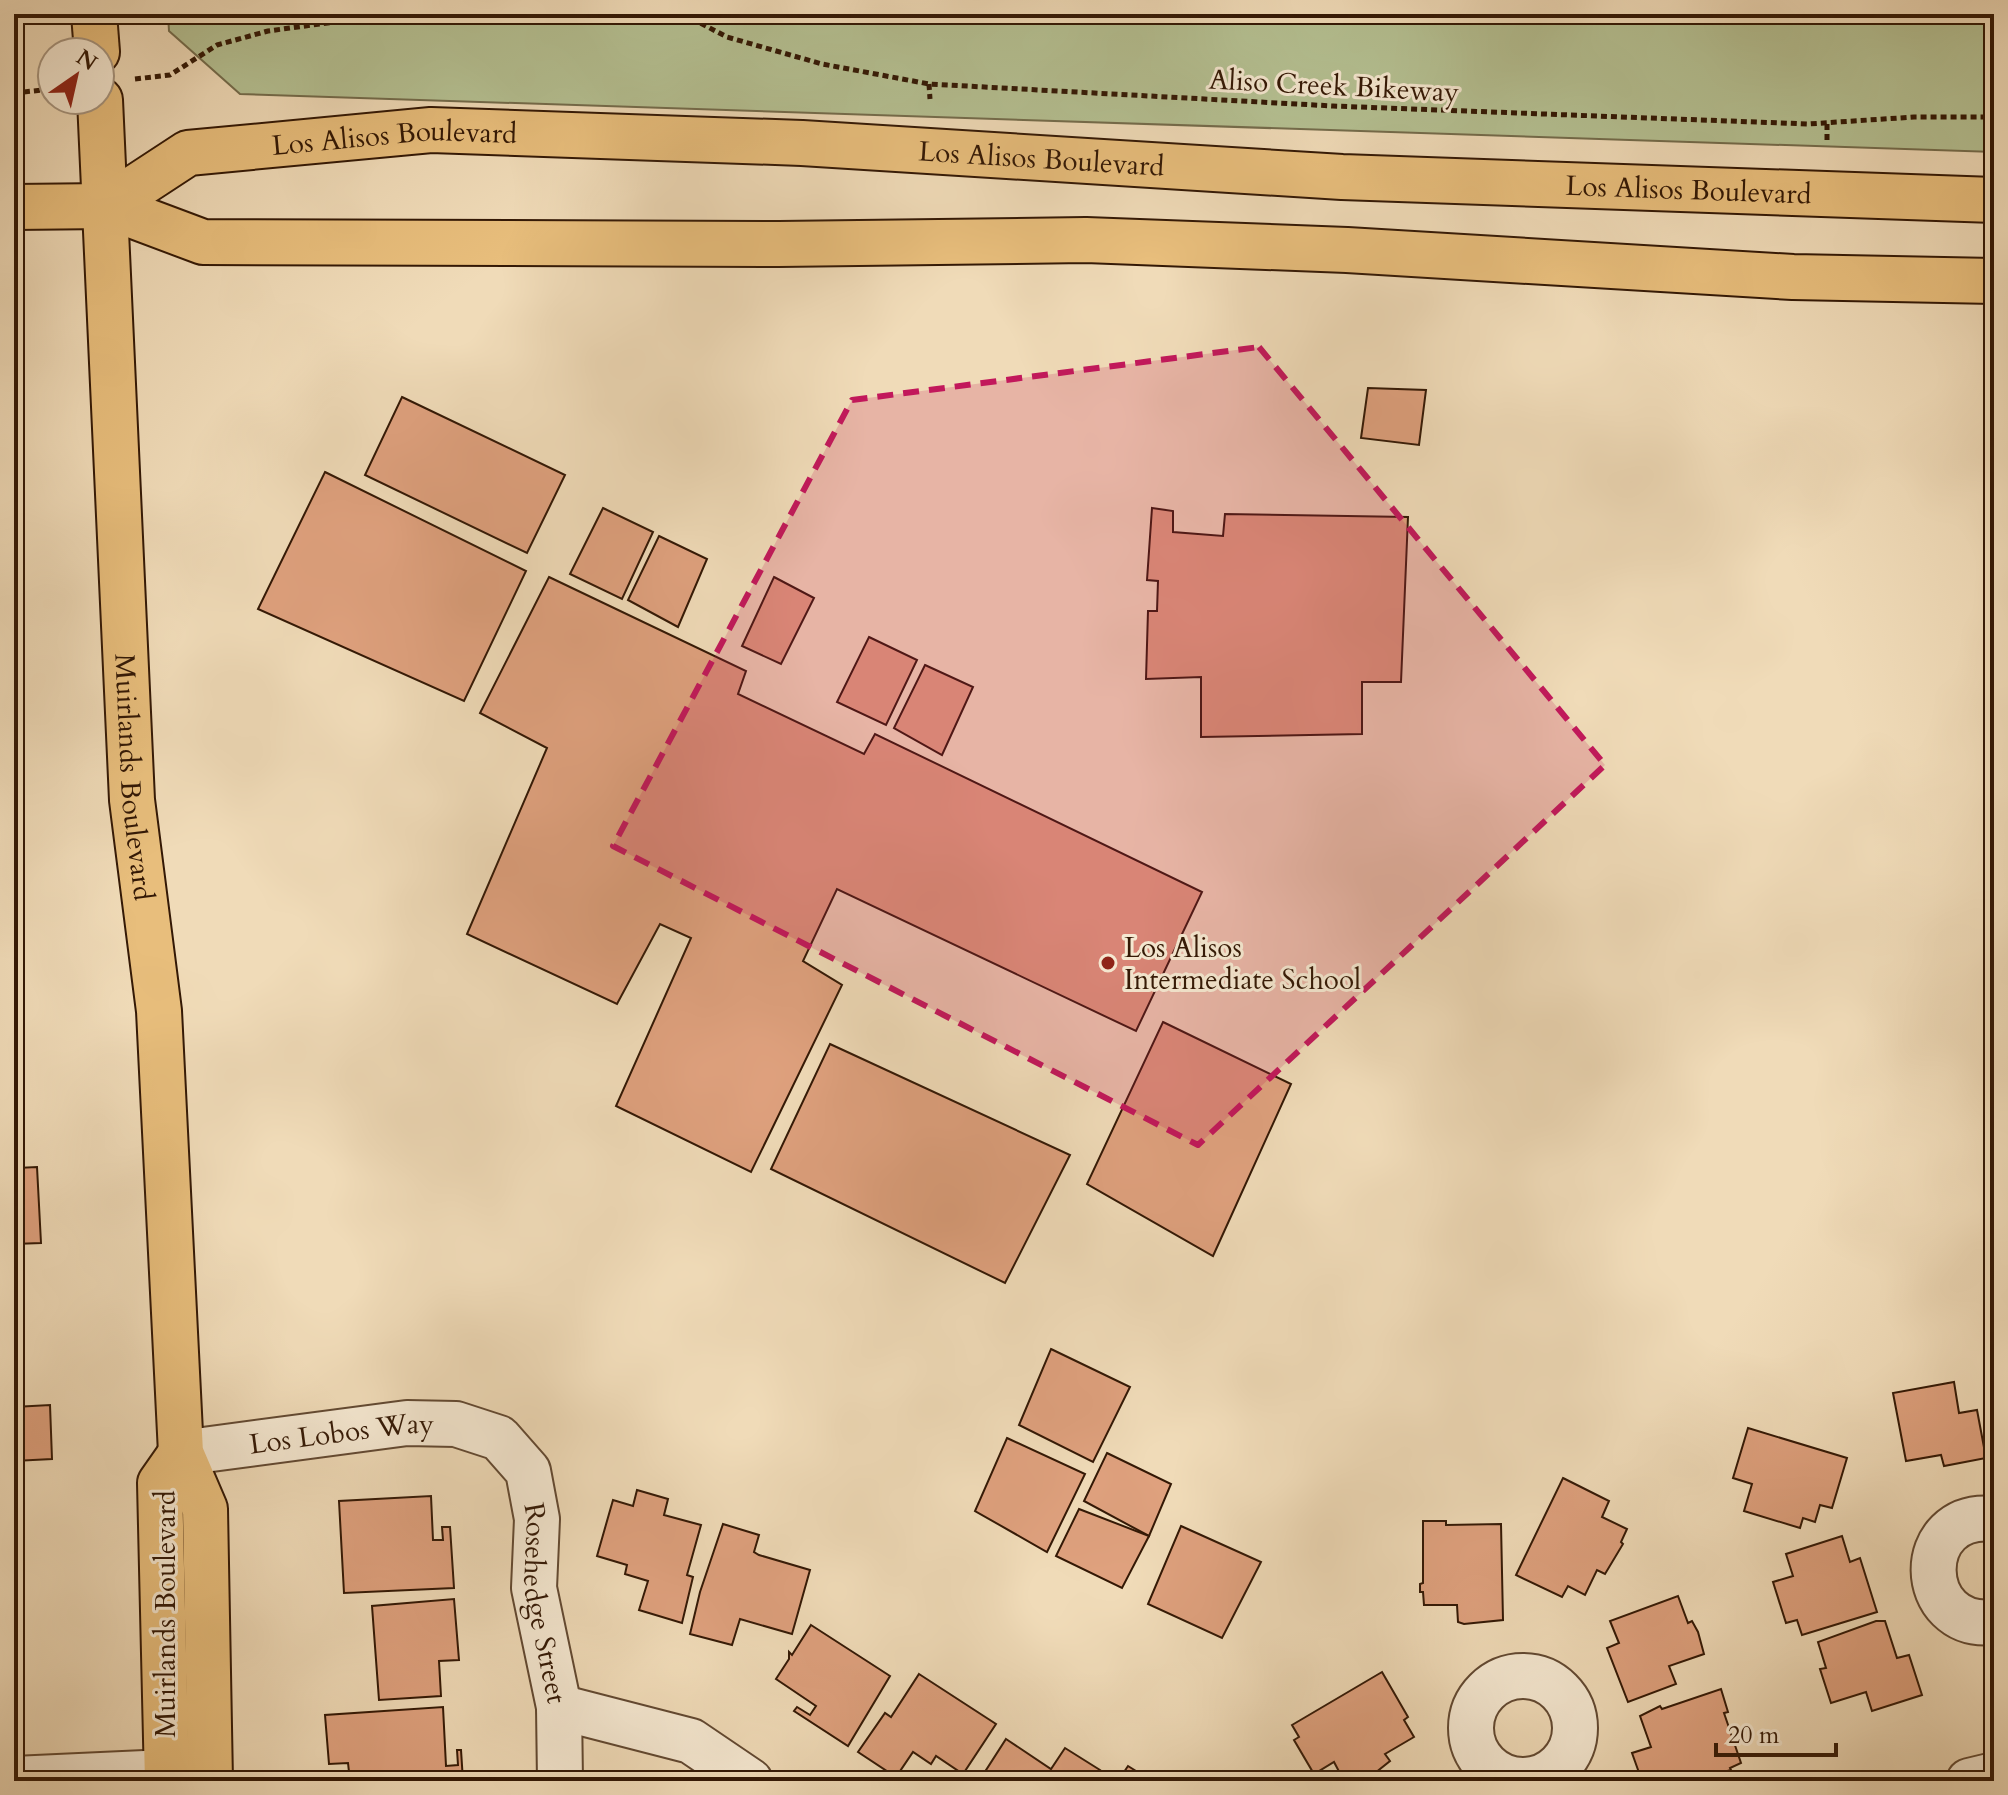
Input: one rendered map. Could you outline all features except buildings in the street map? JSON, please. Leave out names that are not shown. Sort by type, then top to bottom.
[{"type":"main road","points":[[94,14],[96,36]]},
{"type":"main road","name":"Muirlands Boulevard","points":[[101,116],[121,614],[132,800],[159,1011],[181,1453],[205,1509],[209,1778]]},
{"type":"main road","name":"Los Alisos Boulevard","points":[[107,206],[188,153],[431,130],[802,143],[1342,177],[1994,200]]},
{"type":"main road","points":[[14,207],[107,206],[203,242],[779,244],[1086,240],[1347,250],[1793,277],[1994,281]]},
{"type":"main road","name":"Muirlands Boulevard","points":[[167,1776],[160,1483],[181,1453]]},
{"type":"street","name":"Los Lobos Way","points":[[181,1453],[407,1423],[456,1424],[499,1438]]},
{"type":"street","name":"Rosehedge Street","points":[[499,1438],[528,1471],[537,1519],[534,1588],[559,1707],[560,1781]]},
{"type":"street","points":[[1993,1626],[1952,1611],[1939,1595],[1933,1576],[1934,1555],[1944,1537],[1960,1524],[1980,1518],[1994,1519]]},
{"type":"street","points":[[559,1707],[691,1741],[750,1781]]},
{"type":"street","points":[[1969,1781],[1994,1775]]},
{"type":"street","points":[[14,1779],[209,1778]]},
{"type":"path","points":[[14,83],[20,71],[19,14]]},
{"type":"path","points":[[170,75],[217,45],[268,31],[394,14]]},
{"type":"path","name":"Aliso Creek Bikeway","points":[[683,14],[727,37],[768,49],[822,64],[929,84],[1333,106],[1827,123],[1914,117],[1994,117]]},
{"type":"path","points":[[929,84],[930,99]]},
{"type":"path","points":[[14,93],[36,91]]},
{"type":"path","points":[[1827,123],[1827,140]]},
{"type":"highlighted area","points":[[1259,347],[1605,765],[1198,1145],[613,846],[852,400]]},
{"type":"green space","points":[[168,14],[1994,14],[1994,152],[240,94],[169,31]]},
{"type":"place","name":"Los Alisos Intermediate School","points":[[1108,963]]}]
